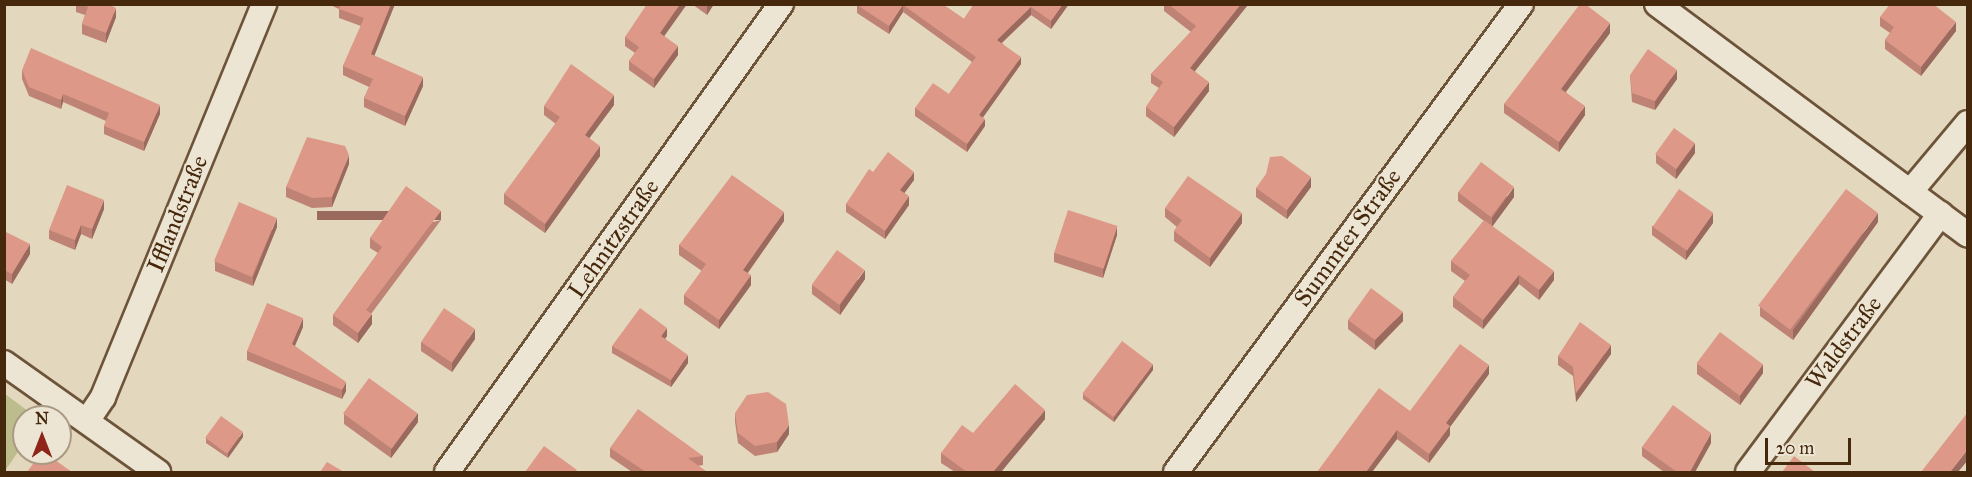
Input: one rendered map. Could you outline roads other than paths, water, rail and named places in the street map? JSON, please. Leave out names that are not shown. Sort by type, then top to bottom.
[{"type":"street","name":"Ifflandstraße","points":[[87,422],[103,397],[264,4]]},
{"type":"street","name":"Lehnitzstraße","points":[[447,472],[781,4]]},
{"type":"street","name":"Summter Straße","points":[[1176,472],[1521,4]]},
{"type":"street","points":[[1657,4],[1968,235]]},
{"type":"street","points":[[1910,192],[1968,123]]},
{"type":"street","name":"Waldstraße","points":[[1749,472],[1940,214]]},
{"type":"street","points":[[4,363],[158,472]]}]
